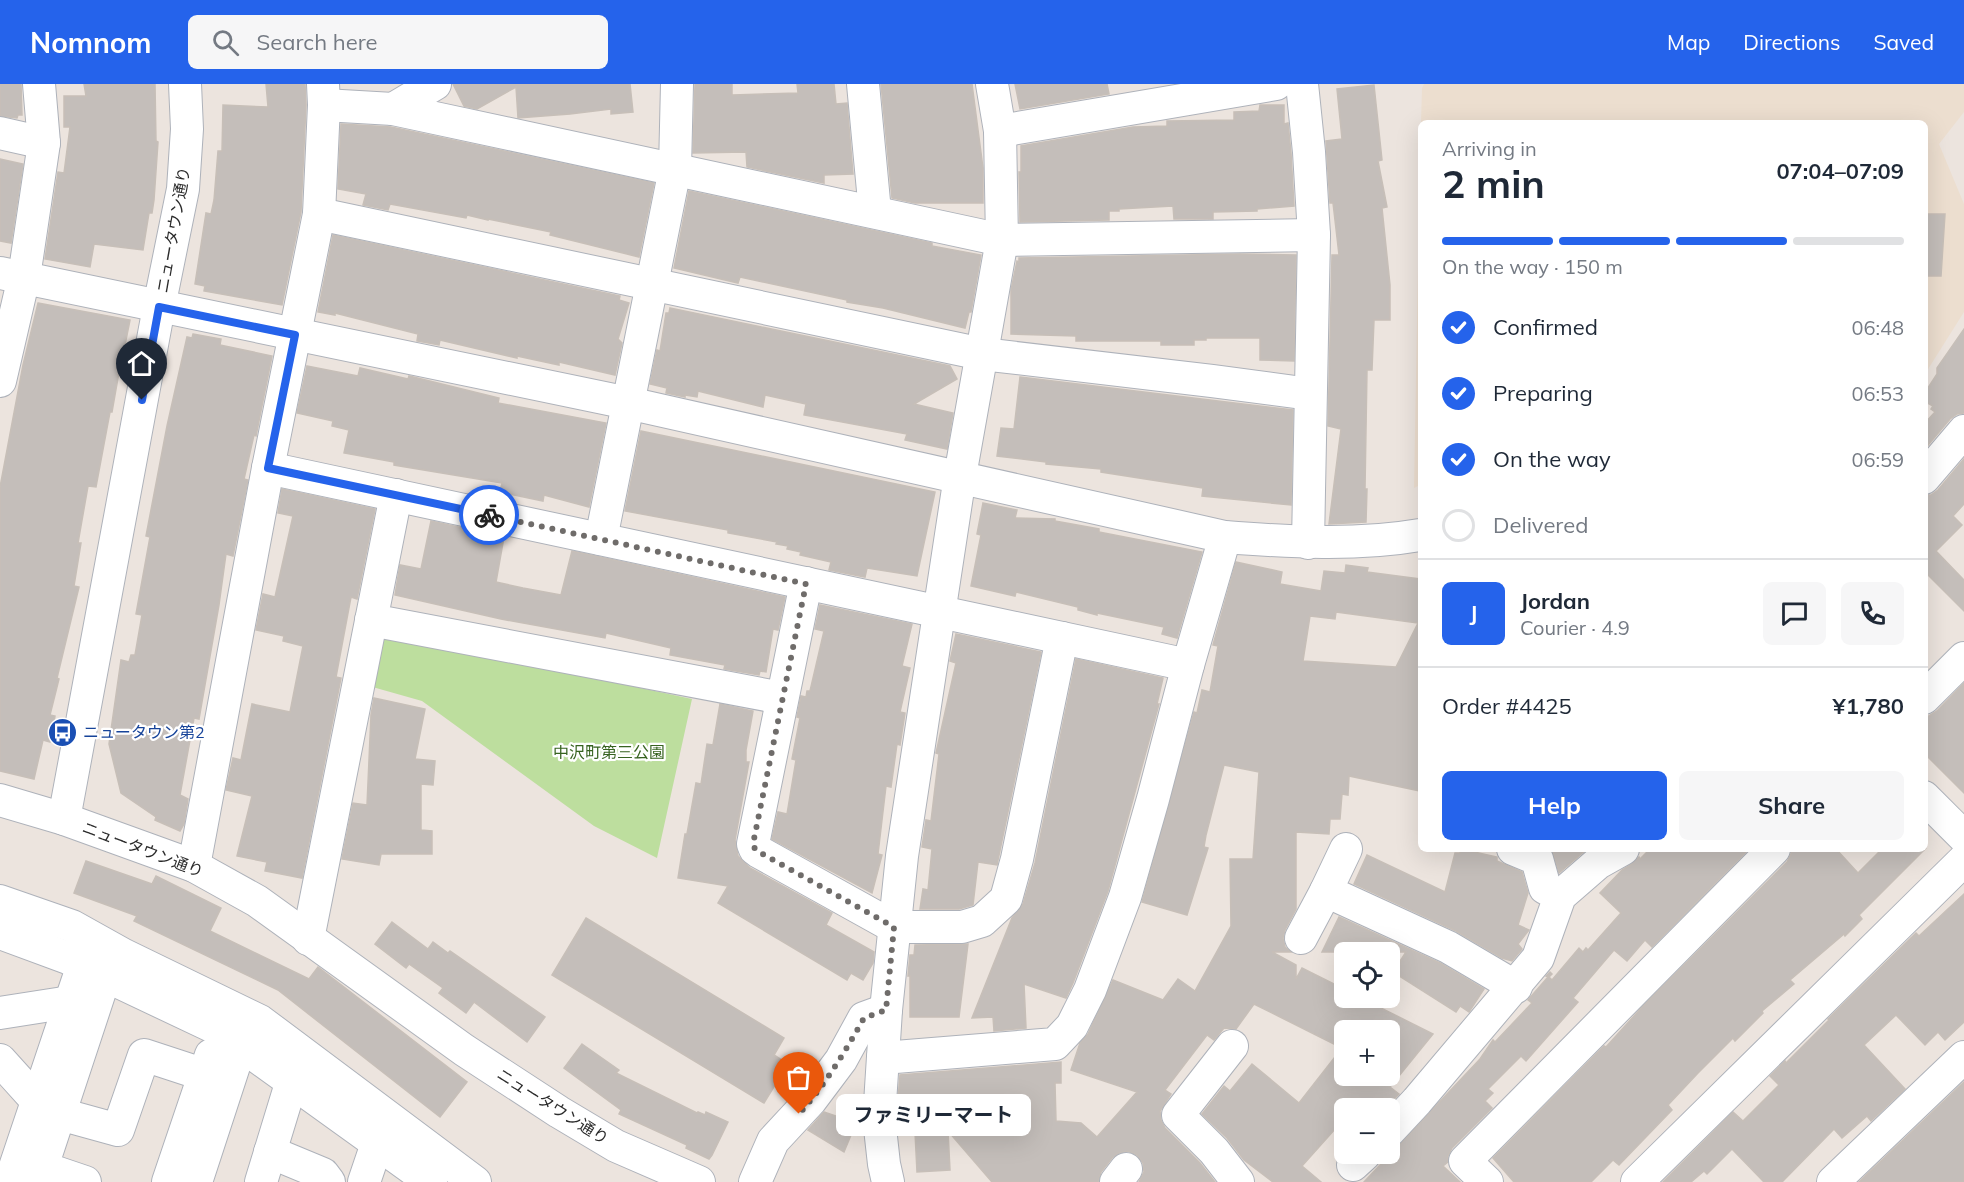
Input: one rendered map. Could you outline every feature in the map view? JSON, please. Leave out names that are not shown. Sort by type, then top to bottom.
[{"type":"street","points":[[0,381],[12,275],[44,143],[39,84]]},
{"type":"street","name":"ニュータウン通り","points":[[185,84],[187,129],[183,189],[64,819],[194,866],[257,901],[464,1050],[559,1112],[616,1146],[699,1182]]},
{"type":"street","points":[[393,109],[435,84]]},
{"type":"street","points":[[601,539],[675,169],[677,84]]},
{"type":"street","points":[[863,84],[875,212]]},
{"type":"street","points":[[888,1182],[879,1119],[886,1010],[902,856],[960,476],[1002,240],[1000,130],[992,84]]},
{"type":"street","points":[[1000,130],[1276,84]]},
{"type":"street","points":[[1302,84],[1314,235],[1308,543]]},
{"type":"street","points":[[194,866],[268,468],[319,214],[323,94],[1002,240],[1314,235]]},
{"type":"street","points":[[0,133],[44,143]]},
{"type":"street","points":[[319,214],[982,354],[1310,394]]},
{"type":"street","points":[[12,275],[628,403],[1225,537],[1308,543],[1393,539],[1418,535]]},
{"type":"street","points":[[1928,473],[1964,431]]},
{"type":"street","points":[[268,468],[1188,665]]},
{"type":"street","points":[[308,939],[396,495]]},
{"type":"street","points":[[883,1058],[1054,1044],[1072,1026],[1090,990],[1125,897],[1225,537]]},
{"type":"street","points":[[806,584],[753,839],[755,849],[894,927],[962,927],[982,921],[1006,899],[1027,814],[1062,638]]},
{"type":"street","points":[[371,620],[782,698]]},
{"type":"street","points":[[1928,694],[1964,658]]},
{"type":"street","points":[[0,800],[64,819]]},
{"type":"street","points":[[1928,801],[1964,837]]},
{"type":"street","points":[[1300,938],[1346,849]]},
{"type":"street","points":[[1520,852],[1536,859],[1545,888],[1560,896]]},
{"type":"street","points":[[1400,1119],[1516,987],[1538,958],[1560,896],[1598,863],[1618,852]]},
{"type":"street","points":[[1487,1182],[1465,1161],[1771,852]]},
{"type":"street","points":[[1636,1182],[1964,860]]},
{"type":"street","points":[[1326,891],[1448,947],[1516,987]]},
{"type":"street","points":[[0,901],[72,926],[98,957]]},
{"type":"street","points":[[0,933],[98,957],[235,1024],[292,1082],[390,1145],[474,1182]]},
{"type":"street","points":[[48,1107],[70,1002],[98,957]]},
{"type":"street","points":[[85,1182],[17,1173],[48,1107],[98,957]]},
{"type":"street","points":[[0,1014],[70,1002]]},
{"type":"street","points":[[755,1182],[773,1141],[811,1100],[840,1060],[864,1018],[886,1010]]},
{"type":"street","points":[[235,1024],[260,1021],[300,1051],[390,1145],[431,1182]]},
{"type":"street","points":[[168,1182],[205,1075],[235,1024]]},
{"type":"street","points":[[196,1182],[235,1024]]},
{"type":"street","points":[[1232,1046],[1178,1115],[1214,1151],[1238,1182]]},
{"type":"street","points":[[261,1182],[300,1051]]},
{"type":"street","points":[[0,1060],[48,1107],[117,1130],[144,1055],[205,1075]]},
{"type":"street","points":[[1833,1182],[1964,1057]]},
{"type":"street","points":[[364,1182],[390,1145]]},
{"type":"street","points":[[270,1152],[322,1173],[329,1182]]},
{"type":"shaded area","points":[[1424,84],[1964,84],[1964,112],[1939,144],[1964,204],[1964,312],[1928,369],[1928,120],[1421,120]]},
{"type":"shaded area","points":[[1418,265],[1418,486],[1414,488]]},
{"type":"green space","name":"中沢町第三公園","points":[[379,632],[692,699],[657,858],[594,826],[422,701],[369,686]]},
{"type":"building","points":[[0,84],[21,84],[22,115],[18,115],[17,118],[0,116]]},
{"type":"building","points":[[84,84],[155,84],[156,141],[158,142],[154,200],[152,213],[149,213],[143,250],[94,244],[90,267],[45,259],[58,172],[64,173],[70,127],[64,127],[64,96],[86,96]]},
{"type":"building","points":[[266,84],[305,84],[301,212],[282,305],[204,291],[205,286],[195,284],[206,213],[211,214],[214,200],[218,151],[222,151],[223,105],[268,107]]},
{"type":"building","points":[[453,84],[630,84],[633,112],[611,114],[611,109],[518,118],[516,87],[477,109],[464,106]]},
{"type":"building","points":[[695,84],[732,84],[732,95],[798,93],[797,84],[834,84],[836,104],[847,103],[853,174],[824,175],[824,183],[747,167],[746,152],[693,153]]},
{"type":"building","points":[[881,84],[972,84],[983,168],[983,203],[915,203],[892,198]]},
{"type":"building","points":[[1015,84],[1107,84],[1109,94],[1020,109]]},
{"type":"building","points":[[1374,85],[1382,160],[1378,161],[1387,207],[1382,208],[1390,285],[1390,320],[1374,320],[1372,370],[1367,370],[1366,522],[1329,524],[1341,429],[1328,426],[1332,255],[1339,255],[1333,203],[1330,203],[1326,141],[1342,139],[1337,89]]},
{"type":"building","points":[[1260,105],[1284,105],[1284,124],[1288,123],[1291,153],[1294,206],[1257,209],[1257,211],[1213,212],[1213,219],[1174,219],[1173,206],[1109,211],[1109,220],[1020,222],[1021,146],[1133,127],[1167,126],[1167,121],[1234,120],[1234,112],[1259,111]]},
{"type":"building","points":[[341,124],[391,127],[654,183],[639,257],[550,235],[551,232],[467,215],[466,218],[390,204],[388,210],[363,205],[366,194],[338,189]]},
{"type":"building","points":[[0,159],[23,164],[11,243],[0,241]]},
{"type":"building","points":[[689,191],[981,255],[971,312],[969,312],[965,328],[740,277],[738,283],[674,268]]},
{"type":"building","points":[[1928,214],[1945,214],[1941,276],[1928,276]]},
{"type":"building","points":[[333,235],[620,296],[619,300],[629,303],[618,339],[622,343],[615,375],[559,362],[559,365],[517,356],[517,358],[440,340],[439,345],[417,341],[418,334],[335,313],[335,315],[318,312]]},
{"type":"building","points":[[1296,255],[1294,361],[1260,360],[1260,338],[1206,338],[1206,340],[1194,340],[1194,345],[1161,345],[1161,341],[1076,341],[1076,336],[1011,334],[1011,290],[1019,258]]},
{"type":"building","points":[[38,303],[130,320],[96,487],[88,486],[78,543],[81,543],[74,586],[79,587],[50,715],[55,716],[50,742],[43,740],[34,779],[0,771],[0,487],[23,365]]},
{"type":"building","points":[[670,308],[950,366],[957,379],[914,404],[953,413],[947,449],[905,440],[907,434],[804,415],[806,404],[765,395],[763,407],[698,391],[697,397],[666,393],[667,388],[650,384],[657,350],[660,351],[666,313],[669,313]]},
{"type":"building","points":[[1964,329],[1964,413],[1957,414],[1950,419],[1928,445],[1928,420],[1935,412],[1931,409],[1933,406],[1928,403],[1928,388],[1937,374],[1937,368]]},
{"type":"building","points":[[193,334],[221,339],[220,345],[272,356],[256,436],[254,435],[244,479],[248,480],[233,556],[226,554],[199,719],[194,718],[180,795],[188,799],[184,824],[180,831],[155,820],[156,817],[121,793],[109,744],[121,660],[129,662],[131,655],[135,655],[142,615],[136,614],[150,537],[146,536],[187,337],[192,338]]},
{"type":"building","points":[[307,366],[358,376],[360,368],[408,379],[409,376],[499,398],[498,403],[606,423],[589,507],[544,495],[543,501],[500,492],[502,483],[394,465],[394,462],[344,453],[349,430],[332,426],[333,421],[297,413]]},
{"type":"building","points":[[1020,377],[1293,410],[1291,505],[1202,496],[1203,488],[1101,472],[1101,469],[1046,464],[1046,462],[997,456],[1001,428],[1014,429]]},
{"type":"building","points":[[641,431],[935,492],[917,576],[867,568],[865,577],[829,570],[831,562],[800,555],[801,552],[787,549],[788,546],[776,544],[777,542],[728,533],[728,530],[625,511]]},
{"type":"building","points":[[1964,459],[1964,504],[1953,516],[1962,525],[1936,551],[1964,580],[1964,611],[1928,575],[1928,495],[1938,490]]},
{"type":"building","points":[[282,489],[375,509],[357,599],[351,597],[336,677],[341,678],[302,878],[265,871],[267,862],[237,856],[252,796],[226,790],[233,758],[241,760],[252,704],[290,712],[303,646],[283,641],[284,636],[256,630],[263,594],[275,597],[293,516],[278,513]]},
{"type":"building","points":[[983,503],[1017,510],[1015,518],[1055,519],[1055,521],[1099,529],[1099,532],[1202,552],[1177,638],[1162,634],[1164,627],[1097,613],[1097,615],[1078,610],[1078,607],[1016,592],[1015,596],[971,586],[981,535],[977,534]]},
{"type":"building","points":[[431,521],[504,537],[496,582],[523,588],[561,595],[572,551],[785,597],[778,630],[773,629],[766,672],[760,671],[759,675],[724,669],[725,665],[670,655],[671,648],[606,633],[605,638],[501,619],[395,595],[400,565],[421,569]]},
{"type":"building","points":[[1236,562],[1282,572],[1280,584],[1321,591],[1324,571],[1345,573],[1346,565],[1368,568],[1367,572],[1418,579],[1418,623],[1418,791],[1349,776],[1348,795],[1342,794],[1340,819],[1330,819],[1329,834],[1296,832],[1296,909],[1283,938],[1285,947],[1291,952],[1272,952],[1296,965],[1296,979],[1302,968],[1334,984],[1334,1008],[1381,1008],[1433,1034],[1400,1075],[1400,1020],[1334,1020],[1334,1044],[1254,1004],[1236,1029],[1224,1028],[1214,1040],[1207,1035],[1165,1090],[1171,1094],[1160,1111],[1165,1128],[1200,1163],[1215,1182],[1139,1182],[1144,1172],[1143,1163],[1137,1155],[1128,1151],[1112,1158],[1101,1172],[1098,1182],[992,1182],[948,1131],[950,1170],[917,1172],[914,1112],[897,1112],[900,1075],[1061,1062],[1061,1083],[1055,1083],[1056,1121],[1081,1123],[1097,1137],[1137,1092],[1071,1070],[1080,1043],[1088,1034],[1113,980],[1163,1000],[1178,979],[1195,991],[1231,926],[1230,859],[1253,859],[1259,772],[1224,765],[1206,835],[1204,847],[1208,848],[1187,915],[1142,902],[1194,712],[1197,713],[1202,690],[1210,692],[1218,646],[1213,645]],"holes":[[[1336,612],[1418,623],[1396,667],[1303,661],[1310,616],[1335,619]]]},
{"type":"building","points":[[820,605],[912,624],[902,666],[910,668],[900,712],[905,713],[900,745],[897,744],[891,787],[886,786],[878,854],[882,855],[872,893],[772,839],[778,812],[787,814],[796,760],[792,759],[800,718],[797,717],[801,696],[806,697],[807,691],[810,691],[824,631],[815,629]]},
{"type":"building","points":[[956,634],[1041,652],[997,865],[978,862],[973,905],[959,909],[920,909],[923,889],[928,890],[932,849],[922,847],[926,820],[931,821],[939,754],[936,753],[956,663],[950,661]]},
{"type":"building","points":[[1076,659],[1163,678],[1157,704],[1159,704],[1108,891],[1066,998],[1024,984],[1026,1028],[994,1031],[993,1017],[972,1018],[1012,918],[1023,904],[1035,863]]},
{"type":"building","points":[[1964,683],[1964,793],[1928,757],[1928,717],[1937,711]]},
{"type":"building","points":[[374,698],[425,709],[415,759],[435,761],[433,785],[421,784],[421,830],[432,831],[432,854],[381,854],[379,865],[342,859],[353,803],[367,805],[371,715]]},
{"type":"building","points":[[720,704],[753,711],[746,750],[746,762],[749,762],[735,840],[738,856],[750,868],[832,913],[826,925],[874,952],[873,963],[863,980],[851,973],[847,980],[718,903],[728,886],[678,878],[696,783],[701,784],[707,744],[713,745]]},
{"type":"building","points":[[1474,852],[1497,857],[1497,861],[1522,872],[1528,893],[1518,925],[1529,930],[1518,944],[1522,949],[1512,961],[1502,958],[1456,931],[1354,884],[1367,855],[1445,892],[1455,853]]},
{"type":"building","points":[[1553,852],[1584,852],[1559,873]]},
{"type":"building","points":[[1647,852],[1746,852],[1652,947],[1645,940],[1627,961],[1614,950],[1573,998],[1578,1002],[1526,1061],[1521,1056],[1488,1089],[1493,1093],[1485,1101],[1492,1108],[1452,1148],[1448,1162],[1443,1166],[1460,1182],[1364,1182],[1381,1164],[1400,1164],[1400,1144],[1480,1059],[1493,1040],[1495,1042],[1532,1003],[1528,1000],[1548,977],[1546,976],[1550,972],[1552,974],[1549,977],[1552,980],[1579,948],[1583,952],[1586,948],[1588,950],[1621,913],[1600,893],[1622,870],[1639,857],[1640,859]]},
{"type":"building","points":[[1791,852],[1839,852],[1858,873],[1879,852],[1922,852],[1859,915],[1862,919],[1845,936],[1844,934],[1790,980],[1794,984],[1762,1011],[1763,1013],[1735,1041],[1733,1038],[1698,1073],[1668,1105],[1672,1110],[1619,1165],[1613,1160],[1591,1182],[1514,1182],[1493,1158],[1604,1046],[1606,1047],[1644,1005],[1787,862]]},
{"type":"building","points":[[86,861],[152,884],[156,876],[221,908],[210,931],[309,979],[318,967],[467,1082],[440,1117],[278,990],[134,921],[137,916],[74,893]]},
{"type":"building","points":[[1964,894],[1964,1022],[1945,1040],[1938,1032],[1925,1045],[1896,1015],[1864,1045],[1905,1089],[1871,1121],[1867,1116],[1842,1138],[1834,1129],[1782,1182],[1764,1182],[1732,1149],[1707,1174],[1704,1171],[1691,1182],[1663,1182],[1733,1112],[1743,1121],[1779,1085],[1770,1076],[1785,1061],[1786,1063],[1916,933],[1919,936]]},
{"type":"building","points":[[1339,917],[1394,942],[1334,942],[1334,952],[1322,952]]},
{"type":"building","points":[[586,918],[784,1038],[774,1055],[788,1064],[764,1103],[552,975]]},
{"type":"building","points":[[392,922],[428,949],[433,942],[448,953],[450,951],[545,1017],[527,1042],[474,1002],[466,1013],[439,993],[443,988],[409,964],[406,968],[375,944]]},
{"type":"building","points":[[968,944],[959,1017],[910,1017],[910,976],[908,976],[910,955],[914,955],[915,945]]},
{"type":"building","points":[[1400,945],[1440,963],[1484,989],[1469,1012],[1460,1006],[1456,1012],[1400,976],[1400,961],[1406,952],[1400,952]]},
{"type":"building","points":[[582,1044],[619,1070],[616,1073],[697,1113],[705,1115],[706,1112],[728,1122],[709,1159],[686,1148],[687,1145],[619,1114],[621,1110],[564,1068]]},
{"type":"building","points":[[1334,1058],[1334,1086],[1391,1086],[1399,1094],[1395,1098],[1334,1098],[1334,1130],[1302,1166],[1321,1182],[1273,1182],[1244,1160],[1227,1138],[1202,1114],[1224,1086],[1230,1091],[1252,1064],[1299,1103]]},
{"type":"building","points":[[1964,1082],[1964,1182],[1859,1182]]},
{"type":"building","points":[[824,1112],[856,1123],[844,1152],[808,1130]]},
{"type":"way so far","points":[[489,515],[806,584],[753,844],[759,852],[894,927],[886,1010],[864,1018],[840,1060],[799,1114]]},
{"type":"place","name":"ニュータウン第2","points":[[62,732]]},
{"type":"place","name":"ファミリーマート","points":[[799,1114]]},
{"type":"route","points":[[142,400],[159,307],[295,335],[268,468],[489,515]]}]
